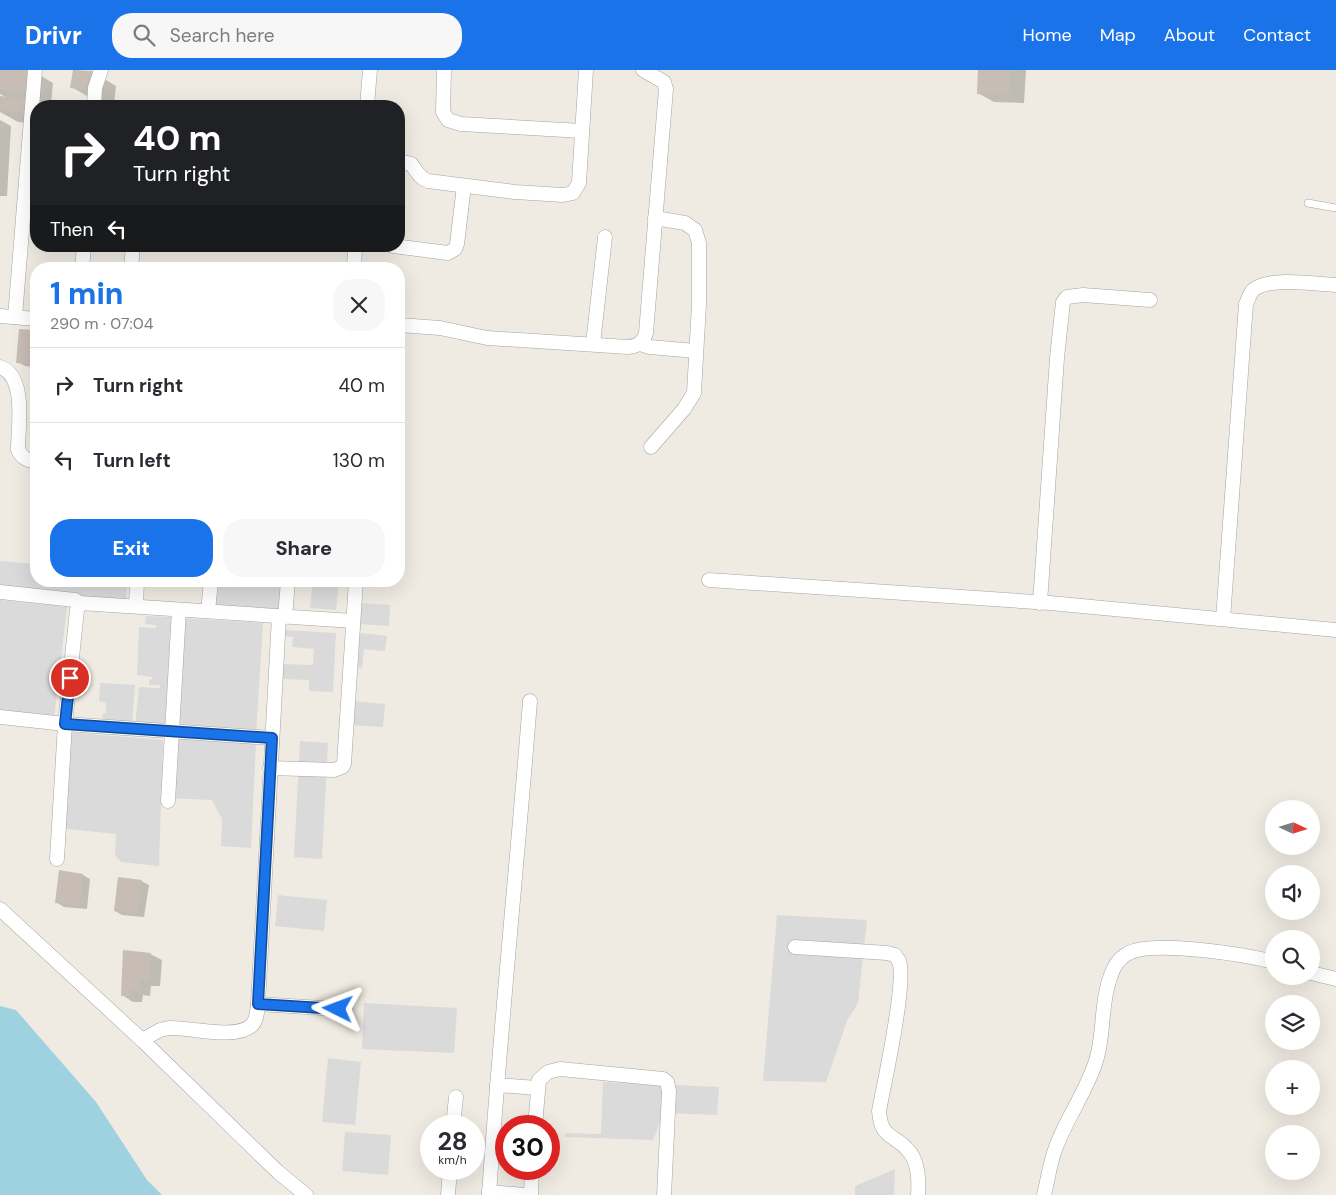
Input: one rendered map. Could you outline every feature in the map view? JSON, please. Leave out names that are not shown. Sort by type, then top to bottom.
[{"type":"street","points":[[33,100],[36,70]]},
{"type":"street","points":[[94,100],[95,88],[101,70]]},
{"type":"street","points":[[368,100],[370,70]]},
{"type":"street","points":[[444,70],[443,112],[448,120],[461,124],[582,131]]},
{"type":"street","points":[[405,162],[411,164],[422,179],[515,192],[563,195],[573,193],[579,183],[586,70]]},
{"type":"street","points":[[640,344],[646,333],[666,89],[664,82],[643,70]]},
{"type":"street","points":[[15,317],[30,141]]},
{"type":"street","points":[[405,247],[448,252],[455,249],[464,186]]},
{"type":"street","points":[[651,447],[690,400],[695,383],[700,254],[698,235],[695,230],[685,223],[655,218]]},
{"type":"street","points":[[593,344],[605,237]]},
{"type":"street","points":[[1222,619],[1246,304],[1255,288],[1270,283],[1336,285]]},
{"type":"street","points":[[1040,603],[1057,358],[1063,302],[1067,297],[1083,295],[1150,300]]},
{"type":"street","points":[[0,316],[30,318]]},
{"type":"street","points":[[405,325],[440,328],[487,338],[628,347],[640,344],[650,347],[696,351]]},
{"type":"street","points":[[0,368],[9,373],[15,380],[19,390],[18,450],[25,459],[30,460]]},
{"type":"street","points":[[709,580],[1040,603],[1336,630]]},
{"type":"street","points":[[136,606],[137,587]]},
{"type":"street","points":[[208,611],[210,587]]},
{"type":"street","points":[[142,1040],[160,1030],[169,1028],[221,1032],[244,1029],[251,1026],[255,1021],[258,1004],[272,738],[282,617],[287,587]]},
{"type":"street","points":[[270,768],[334,770],[342,767],[344,764],[356,587]]},
{"type":"street","points":[[0,592],[75,600],[80,603],[353,621]]},
{"type":"street","points":[[57,859],[65,724],[76,610],[80,603]]},
{"type":"street","points":[[168,801],[179,610]]},
{"type":"street","points":[[525,1195],[489,1194],[496,1085],[518,864],[530,701]]},
{"type":"street","points":[[0,717],[65,724],[272,738]]},
{"type":"street","points":[[0,909],[142,1040],[278,1172],[306,1195]]},
{"type":"street","points":[[795,947],[887,953],[895,955],[900,962],[901,977],[898,1005],[879,1110],[882,1128],[895,1141],[907,1148],[912,1156],[918,1185],[918,1195]]},
{"type":"street","points":[[1044,1195],[1056,1148],[1094,1066],[1098,1052],[1109,979],[1115,964],[1126,954],[1136,950],[1159,949],[1220,952],[1265,960]]},
{"type":"street","points":[[1320,975],[1336,979]]},
{"type":"street","points":[[258,1004],[338,1009]]},
{"type":"street","points":[[536,1115],[539,1080],[543,1075],[553,1070],[656,1077],[667,1082],[669,1091],[664,1195]]},
{"type":"street","points":[[496,1085],[538,1088]]},
{"type":"street","points":[[455,1115],[456,1097]]},
{"type":"street","points":[[448,1195],[449,1180]]},
{"type":"street","points":[[531,1195],[532,1180]]},
{"type":"lane","points":[[1308,202],[1336,208]]},
{"type":"shaded area","points":[[0,561],[30,564],[30,587],[127,587],[126,602],[0,595]]},
{"type":"shaded area","points":[[215,587],[281,587],[279,612],[213,606]]},
{"type":"shaded area","points":[[312,587],[338,587],[336,610],[310,608]]},
{"type":"shaded area","points":[[0,600],[67,607],[54,719],[0,714]]},
{"type":"shaded area","points":[[360,603],[390,605],[389,626],[359,624]]},
{"type":"shaded area","points":[[146,616],[171,617],[165,728],[135,727],[139,687],[160,688],[160,685],[149,685],[149,680],[152,677],[137,675],[139,627],[156,628],[156,625],[145,624]]},
{"type":"shaded area","points":[[180,618],[263,623],[256,734],[173,729]]},
{"type":"shaded area","points":[[283,630],[336,633],[333,692],[309,691],[309,680],[282,679],[283,664],[313,665],[314,649],[292,647],[293,637],[283,636]]},
{"type":"shaded area","points":[[359,633],[387,636],[385,651],[364,649],[362,668],[355,667]]},
{"type":"shaded area","points":[[100,683],[135,685],[132,726],[102,724],[103,714],[106,713],[106,703],[99,701]]},
{"type":"shaded area","points":[[351,701],[385,704],[383,727],[349,725]]},
{"type":"shaded area","points":[[66,732],[163,740],[159,866],[121,862],[115,855],[116,834],[59,828]]},
{"type":"shaded area","points":[[172,738],[256,742],[251,848],[221,846],[222,819],[212,800],[169,798]]},
{"type":"shaded area","points":[[300,741],[328,743],[322,859],[294,857]]},
{"type":"shaded area","points":[[278,895],[327,900],[324,931],[275,926]]},
{"type":"shaded area","points":[[777,915],[867,920],[858,1003],[847,1021],[826,1082],[763,1081]]},
{"type":"shaded area","points":[[364,1003],[457,1008],[454,1053],[362,1049]]},
{"type":"shaded area","points":[[328,1058],[361,1062],[355,1125],[322,1122]]},
{"type":"shaded area","points":[[603,1082],[719,1087],[717,1115],[664,1113],[653,1140],[565,1137],[565,1133],[601,1134]]},
{"type":"shaded area","points":[[345,1132],[391,1135],[388,1175],[342,1171]]},
{"type":"shaded area","points":[[895,1169],[894,1195],[855,1195],[855,1186]]},
{"type":"water","points":[[0,1006],[16,1010],[96,1102],[147,1180],[162,1195],[0,1195]]},
{"type":"building","points":[[0,70],[30,70],[29,92],[0,90]]},
{"type":"building","points":[[73,70],[93,71],[91,91],[70,88]]},
{"type":"building","points":[[978,70],[1010,70],[1009,95],[977,94]]},
{"type":"building","points":[[0,96],[28,99],[26,113],[0,110]]},
{"type":"building","points":[[28,195],[30,195],[30,209],[27,209]]},
{"type":"building","points":[[19,329],[30,330],[30,364],[16,363]]},
{"type":"building","points":[[59,870],[83,874],[80,906],[55,903]]},
{"type":"building","points":[[118,877],[142,880],[137,913],[114,911]]},
{"type":"building","points":[[123,950],[151,953],[149,980],[140,980],[139,990],[131,989],[130,996],[121,996]]},
{"type":"route","points":[[70,678],[65,724],[272,738],[258,1004],[338,1009]]}]
